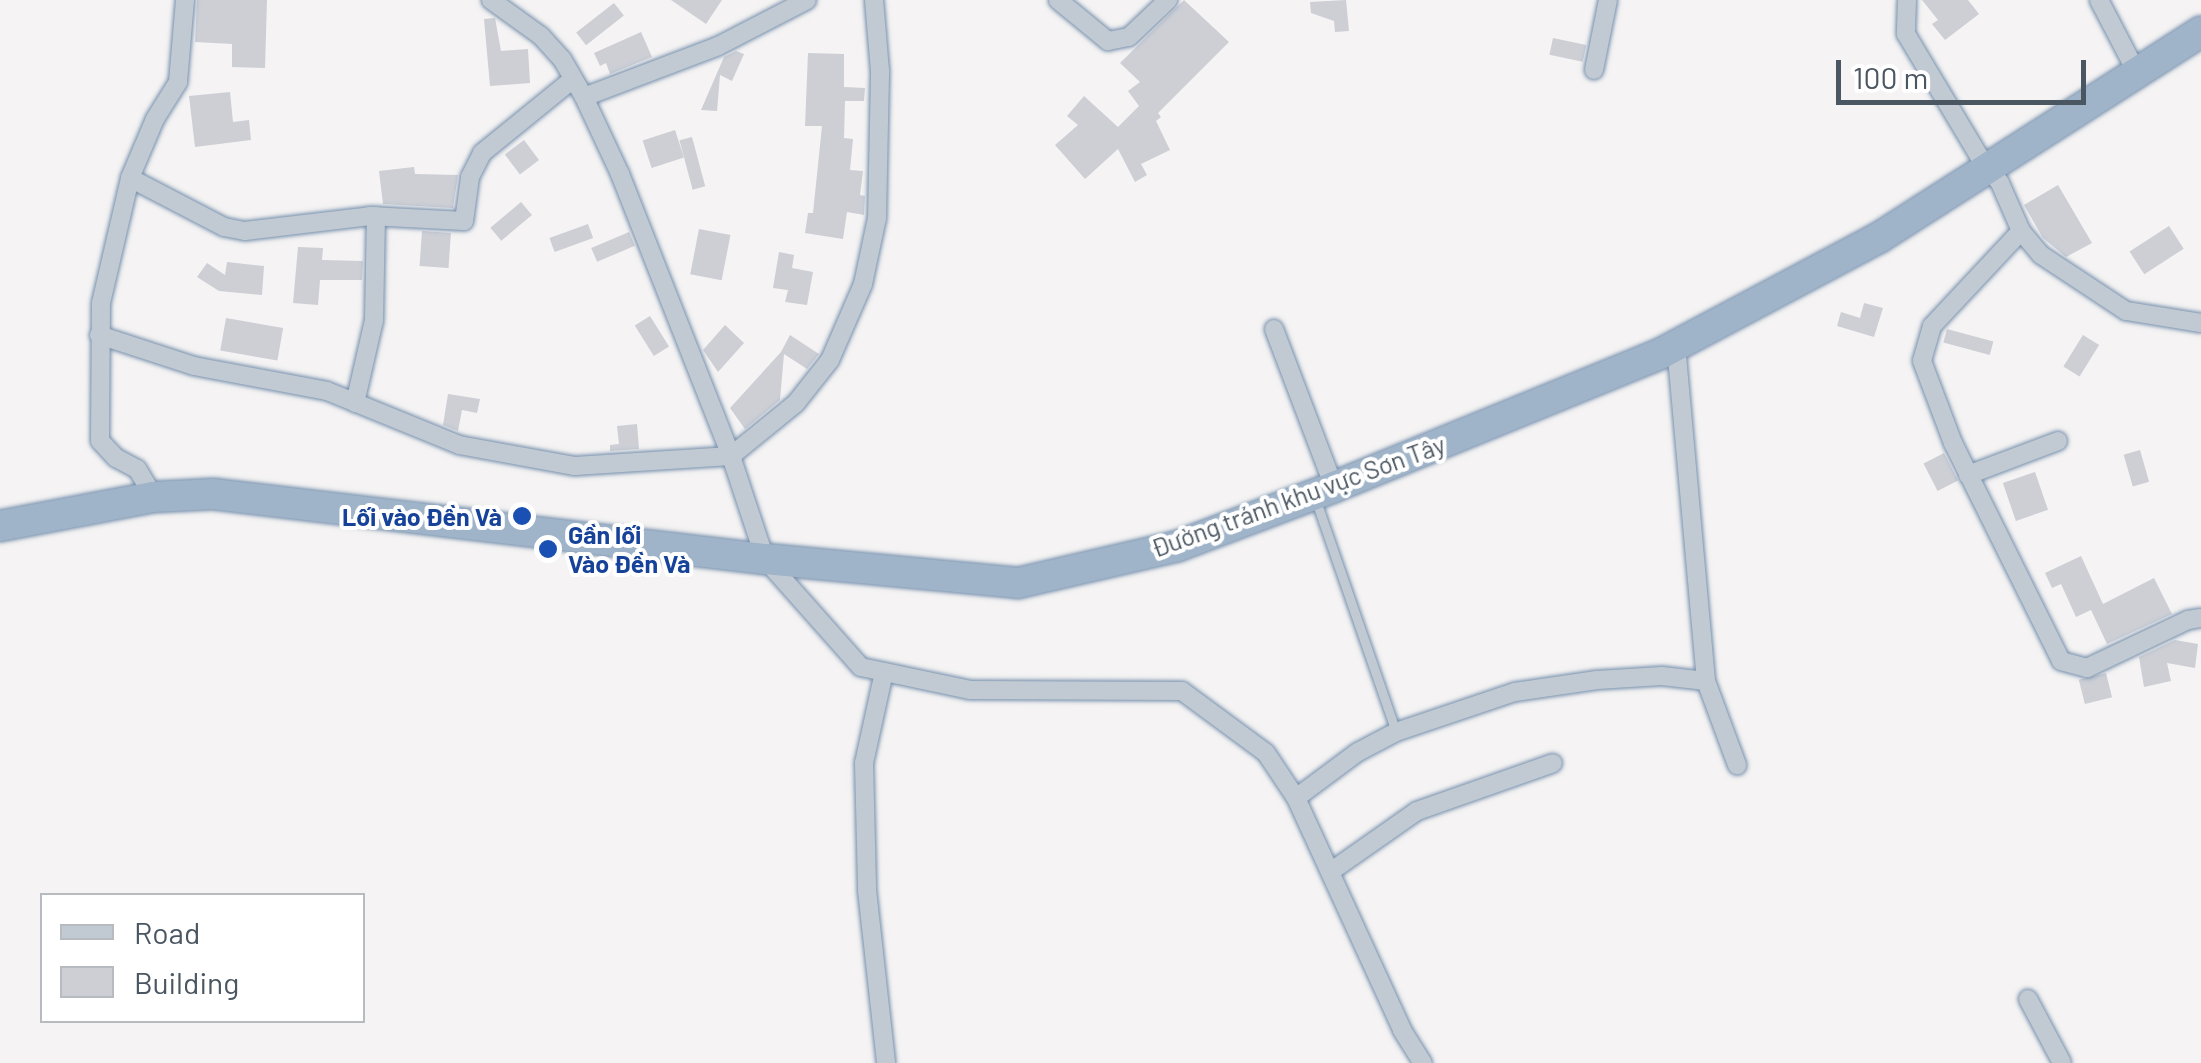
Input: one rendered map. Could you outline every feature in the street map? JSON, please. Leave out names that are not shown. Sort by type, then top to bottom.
[{"type":"highway","name":"Đường tránh khu vực Sơn Tây","points":[[0,526],[154,498],[213,494],[765,559],[1018,583],[1178,546],[1324,491],[1676,344],[1880,237],[2201,32]]},
{"type":"street","points":[[154,498],[137,468],[116,458],[100,440],[101,303],[130,178],[155,119],[178,82],[185,0]]},
{"type":"street","points":[[491,0],[541,36],[584,97],[620,174],[731,456],[765,559],[861,667],[970,690],[1182,691],[1266,753],[1296,798],[1402,1030],[1423,1063]]},
{"type":"street","points":[[584,97],[718,46],[806,0]]},
{"type":"street","points":[[100,335],[194,366],[310,388],[459,445],[575,466],[731,456],[796,403],[830,360],[863,284],[877,218],[880,71],[874,0]]},
{"type":"street","points":[[1058,0],[1108,41],[1129,37],[1168,0]]},
{"type":"street","points":[[1594,70],[1608,0]]},
{"type":"street","points":[[1907,0],[1906,34],[1988,167],[2022,231],[2041,255],[2116,306],[2201,323]]},
{"type":"street","points":[[2099,0],[2138,74]]},
{"type":"street","points":[[130,178],[224,228],[245,231],[376,216],[464,221],[470,177],[482,153],[574,79]]},
{"type":"street","points":[[355,403],[374,320],[376,216]]},
{"type":"street","points":[[2022,231],[1932,326],[1922,361],[1968,475],[2062,661],[2087,668],[2188,620],[2201,618]]},
{"type":"street","points":[[1274,328],[1324,491]]},
{"type":"street","points":[[1676,344],[1706,680],[1736,765]]},
{"type":"street","points":[[1968,475],[2058,441]]},
{"type":"street","points":[[884,672],[864,764],[867,890],[886,1063]]},
{"type":"street","points":[[1296,798],[1358,752],[1396,732],[1515,692],[1568,682],[1662,676],[1706,680]]},
{"type":"street","points":[[1330,872],[1417,811],[1553,763]]},
{"type":"street","points":[[2028,999],[2062,1063]]},
{"type":"lane","points":[[1324,491],[1396,732]]},
{"type":"building","points":[[197,0],[267,0],[265,68],[232,67],[232,44],[195,42]]},
{"type":"building","points":[[671,0],[722,0],[706,24]]},
{"type":"building","points":[[1184,0],[1229,42],[1158,113],[1161,117],[1156,121],[1170,150],[1141,164],[1147,175],[1135,182],[1118,149],[1085,179],[1055,145],[1078,125],[1067,116],[1084,96],[1118,127],[1139,106],[1128,91],[1140,82],[1120,63]]},
{"type":"building","points":[[1346,0],[1349,31],[1335,32],[1334,21],[1311,13],[1310,2]]},
{"type":"building","points":[[1922,0],[1968,0],[1979,14],[1945,40],[1932,24],[1938,20]]},
{"type":"building","points":[[614,3],[624,16],[586,45],[576,33]]},
{"type":"building","points":[[495,18],[501,51],[528,49],[530,83],[490,86],[484,19]]},
{"type":"building","points":[[641,32],[652,57],[610,74],[606,63],[600,66],[594,53]]},
{"type":"building","points":[[1553,38],[1586,45],[1583,62],[1549,55]]},
{"type":"building","points":[[736,51],[744,54],[732,81],[720,75],[717,111],[701,110],[724,57]]},
{"type":"building","points":[[808,53],[844,54],[844,87],[865,88],[864,101],[845,101],[844,138],[853,139],[850,170],[863,171],[860,195],[865,196],[864,215],[847,212],[843,239],[805,233],[808,213],[813,213],[822,126],[805,126]]},
{"type":"building","points":[[230,92],[233,122],[249,120],[251,140],[195,147],[189,96]]},
{"type":"building","points":[[675,130],[684,158],[652,168],[643,141]]},
{"type":"building","points":[[692,137],[705,186],[693,190],[679,140]]},
{"type":"building","points":[[524,140],[539,160],[520,174],[505,154]]},
{"type":"building","points":[[414,167],[415,174],[458,175],[453,208],[383,204],[379,171]]},
{"type":"building","points":[[2058,185],[2092,243],[2066,257],[2043,238],[2024,205]]},
{"type":"building","points":[[521,202],[532,215],[501,241],[490,228]]},
{"type":"building","points":[[588,224],[593,238],[555,252],[549,238]]},
{"type":"building","points":[[2169,226],[2184,249],[2144,274],[2130,252]]},
{"type":"building","points":[[699,229],[730,235],[722,280],[690,274]]},
{"type":"building","points":[[422,231],[451,233],[448,268],[420,266]]},
{"type":"building","points":[[629,232],[635,246],[597,262],[591,248]]},
{"type":"building","points":[[298,247],[323,248],[322,260],[363,261],[362,280],[320,280],[318,305],[293,303]]},
{"type":"building","points":[[779,252],[794,255],[792,268],[813,272],[807,305],[785,302],[788,290],[773,288]]},
{"type":"building","points":[[227,262],[264,266],[262,295],[219,291],[197,277],[207,263],[225,275]]},
{"type":"building","points":[[1864,303],[1883,308],[1874,337],[1837,326],[1841,312],[1860,318]]},
{"type":"building","points":[[650,316],[669,347],[654,356],[635,326]]},
{"type":"building","points":[[226,318],[283,328],[277,361],[220,350]]},
{"type":"building","points":[[725,325],[744,343],[718,372],[703,350]]},
{"type":"building","points":[[1947,329],[1993,341],[1990,355],[1943,343]]},
{"type":"building","points":[[790,335],[819,354],[807,369],[784,354],[780,400],[745,429],[730,408],[781,352]]},
{"type":"building","points":[[2083,335],[2099,345],[2080,376],[2063,366]]},
{"type":"building","points":[[448,394],[480,399],[477,413],[462,410],[458,431],[443,425]]},
{"type":"building","points":[[637,424],[639,449],[610,451],[610,445],[619,444],[617,426]]},
{"type":"building","points":[[2140,450],[2149,482],[2133,486],[2124,455]]},
{"type":"building","points":[[1944,453],[1958,481],[1938,491],[1924,463]]},
{"type":"building","points":[[2035,472],[2048,510],[2016,521],[2003,483]]},
{"type":"building","points":[[2081,556],[2103,604],[2154,578],[2172,614],[2107,644],[2091,610],[2076,617],[2061,584],[2052,588],[2045,573]]},
{"type":"building","points":[[2175,640],[2198,644],[2195,668],[2167,663],[2171,681],[2144,687],[2139,657]]},
{"type":"building","points":[[2106,673],[2112,697],[2085,704],[2079,680]]},
{"type":"place","name":"Lối vào Đền Và","points":[[522,516]]},
{"type":"place","name":"Gần lối Vào Đền Và","points":[[548,549]]}]
